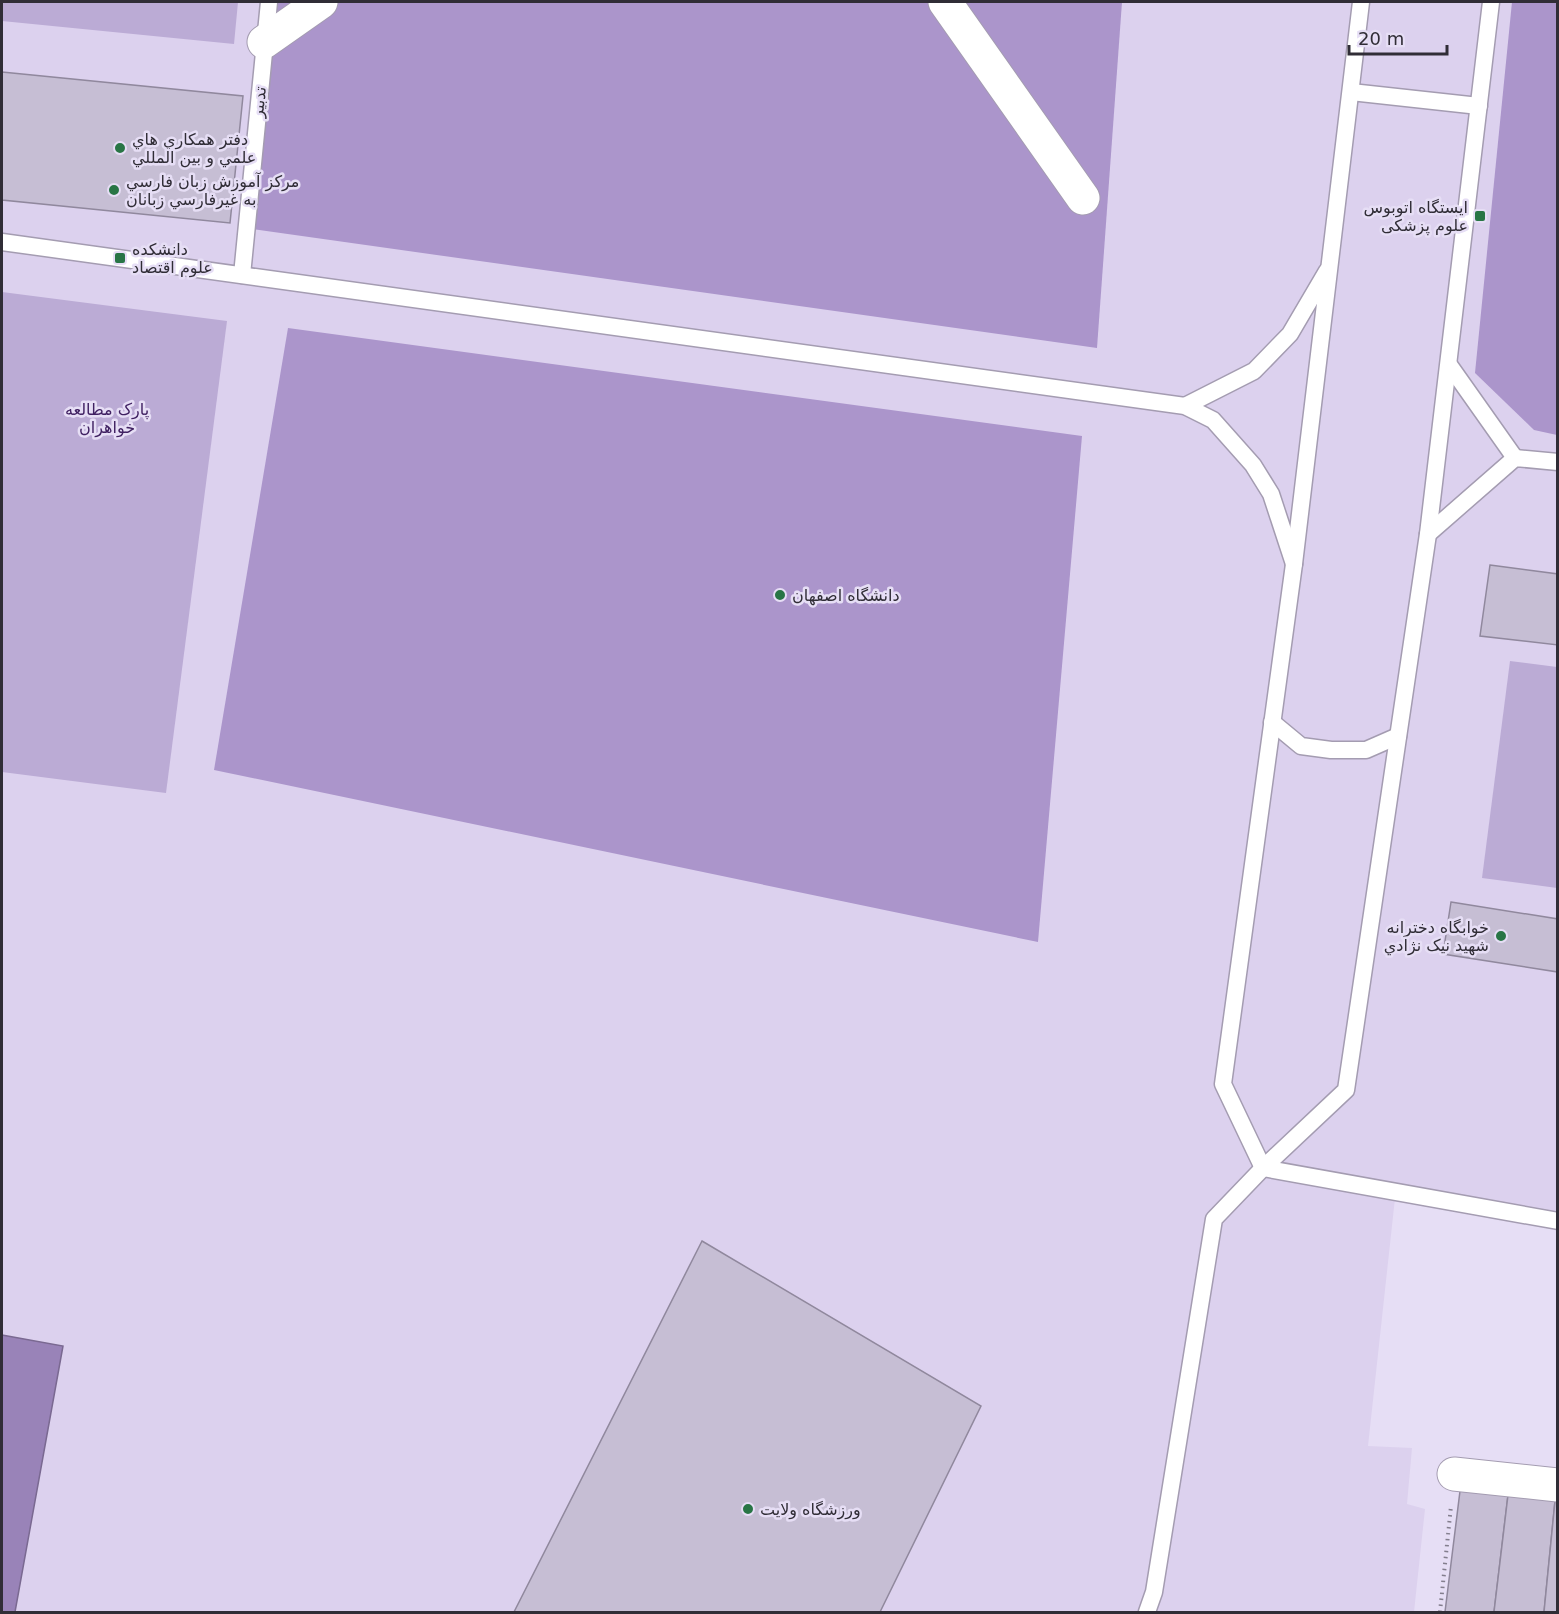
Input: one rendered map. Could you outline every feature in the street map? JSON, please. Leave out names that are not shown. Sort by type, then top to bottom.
[{"type":"street","points":[[264,42],[321,2]]},
{"type":"street","points":[[945,2],[1083,198]]},
{"type":"street","points":[[1454,1474],[1557,1485]]},
{"type":"lane","name":"تدبیر","points":[[242,275],[269,2]]},
{"type":"lane","points":[[1263,1168],[1223,1084],[1294,564],[1361,2]]},
{"type":"lane","points":[[1147,1612],[1154,1592],[1214,1219],[1263,1168],[1346,1090],[1428,534],[1491,2]]},
{"type":"lane","points":[[1351,92],[1479,106]]},
{"type":"lane","points":[[2,242],[1185,406],[1213,420],[1253,465],[1271,494],[1294,564]]},
{"type":"lane","points":[[1185,406],[1254,371],[1290,334],[1330,265]]},
{"type":"lane","points":[[1449,366],[1515,458]]},
{"type":"lane","points":[[1428,534],[1515,458],[1557,462]]},
{"type":"lane","points":[[1272,722],[1302,746],[1331,750],[1366,750],[1398,736]]},
{"type":"lane","points":[[1263,1168],[1557,1221]]},
{"type":"path","points":[[1440,1612],[1454,1474]]},
{"type":"shaded area","name":"دانشگاه اصفهان","points":[[2,2],[1557,2],[1557,1218],[1396,1189],[1368,1446],[1412,1448],[1407,1504],[1425,1509],[1414,1612],[2,1612]]},
{"type":"shaded area","points":[[269,2],[1122,2],[1097,348],[245,228]]},
{"type":"shaded area","points":[[1512,2],[1557,2],[1557,435],[1534,430],[1475,373]]},
{"type":"shaded area","points":[[288,328],[1082,436],[1038,942],[214,770]]},
{"type":"shaded area","points":[[2,1335],[63,1346],[15,1612],[2,1612]]},
{"type":"green space","points":[[2,2],[238,2],[234,44],[2,21]]},
{"type":"green space","name":"پارک مطالعه خواهران","points":[[2,292],[227,321],[166,793],[2,772]]},
{"type":"green space","points":[[1510,661],[1557,667],[1557,888],[1482,878]]},
{"type":"building","name":"دفتر همکاري هاي علمي و بين المللي","points":[[2,72],[243,96],[230,223],[2,200]]},
{"type":"building","points":[[1490,565],[1558,574],[1558,645],[1480,636]]},
{"type":"building","name":"خوابگاه دخترانه شهيد نيک نژادي","points":[[1451,902],[1558,919],[1558,972],[1443,954]]},
{"type":"building","name":"ورزشگاه ولایت","points":[[702,1241],[981,1406],[880,1612],[514,1612]]},
{"type":"building","points":[[1460,1491],[1508,1495],[1494,1612],[1445,1612]]},
{"type":"building","points":[[1508,1495],[1555,1501],[1544,1612],[1494,1612]]},
{"type":"building","points":[[1555,1501],[1558,1501],[1558,1612],[1544,1612]]},
{"type":"place","name":"دفتر همکاري هاي علمي و بين المللي","points":[[120,148]]},
{"type":"place","name":"مرکز آموزش زبان فارسي به غيرفارسي زبانان","points":[[114,190]]},
{"type":"place","name":"ایستگاه اتوبوس علوم پزشکی","points":[[1480,216]]},
{"type":"place","name":"دانشکده علوم اقتصاد","points":[[120,258]]},
{"type":"place","name":"دانشگاه اصفهان","points":[[780,595]]},
{"type":"place","name":"خوابگاه دخترانه شهيد نيک نژادي","points":[[1501,936]]},
{"type":"place","name":"ورزشگاه ولایت","points":[[748,1509]]}]
